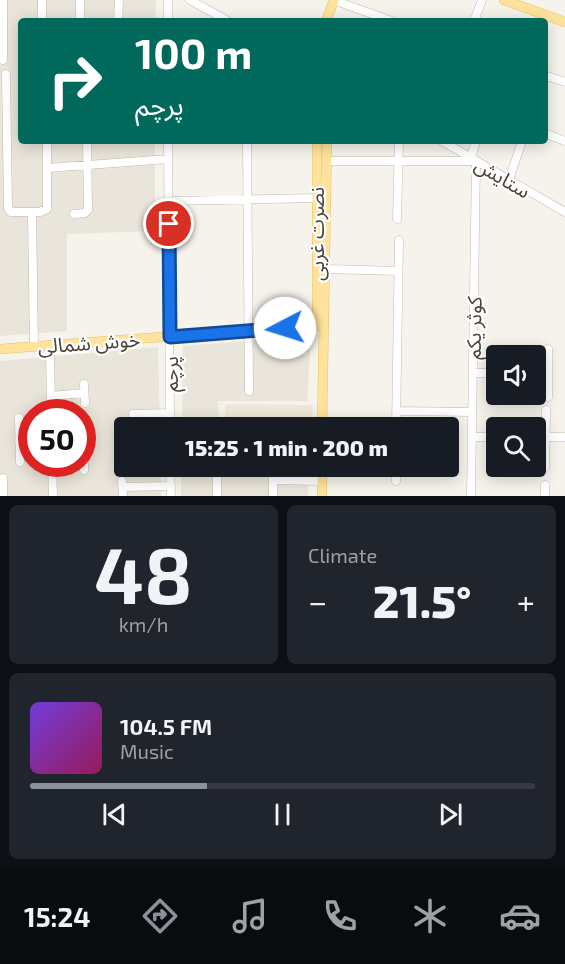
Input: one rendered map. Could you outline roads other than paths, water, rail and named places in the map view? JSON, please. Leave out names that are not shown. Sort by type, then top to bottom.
[{"type":"main road","points":[[327,18],[333,0]]},
{"type":"main road","points":[[504,0],[515,2],[565,22]]},
{"type":"main road","name":"نصرت غربی","points":[[317,144],[317,317],[322,325]]},
{"type":"main road","name":"نصرت غربی","points":[[322,417],[322,325],[326,317],[327,269],[327,144]]},
{"type":"main road","name":"خوش شمالی","points":[[0,349],[322,325]]},
{"type":"main road","points":[[322,477],[322,496]]},
{"type":"street","points":[[3,0],[1,39],[3,60]]},
{"type":"street","points":[[42,0],[42,18]]},
{"type":"street","points":[[80,0],[80,18]]},
{"type":"street","points":[[118,18],[119,0]]},
{"type":"street","points":[[168,0],[168,18]]},
{"type":"street","points":[[190,0],[223,18]]},
{"type":"street","points":[[333,0],[384,18]]},
{"type":"street","points":[[475,18],[482,0]]},
{"type":"street","points":[[6,74],[4,143],[8,208],[15,213],[46,210],[48,205],[47,144]]},
{"type":"street","points":[[548,76],[565,82]]},
{"type":"street","points":[[548,135],[565,141]]},
{"type":"street","points":[[74,214],[85,213],[88,210],[87,144]]},
{"type":"street","name":"پرچم","points":[[168,144],[170,417]]},
{"type":"street","points":[[247,144],[249,391]]},
{"type":"street","points":[[397,219],[399,144]]},
{"type":"street","name":"ستایش","points":[[446,144],[565,212]]},
{"type":"street","name":"کوثر یکم","points":[[471,496],[476,144]]},
{"type":"street","points":[[509,180],[521,144]]},
{"type":"street","points":[[48,168],[168,159]]},
{"type":"street","points":[[327,161],[474,160]]},
{"type":"street","points":[[169,201],[316,198]]},
{"type":"street","points":[[32,213],[34,346]]},
{"type":"street","points":[[397,417],[399,240]]},
{"type":"street","points":[[327,269],[398,271]]},
{"type":"street","points":[[50,345],[51,396],[84,393]]},
{"type":"street","points":[[548,349],[548,397]]},
{"type":"street","points":[[473,373],[486,373]]},
{"type":"street","points":[[84,384],[85,399]]},
{"type":"street","points":[[546,410],[546,417]]},
{"type":"street","points":[[397,411],[472,412]]},
{"type":"street","points":[[133,414],[170,413]]},
{"type":"street","points":[[472,437],[486,437]]},
{"type":"street","points":[[546,437],[565,437]]},
{"type":"street","points":[[52,477],[53,496]]},
{"type":"street","points":[[171,477],[171,496]]},
{"type":"street","points":[[217,477],[218,496]]},
{"type":"street","points":[[3,478],[3,496]]},
{"type":"street","points":[[273,496],[273,480],[322,481]]},
{"type":"street","points":[[123,487],[171,486]]},
{"type":"street","points":[[545,486],[545,496]]}]
